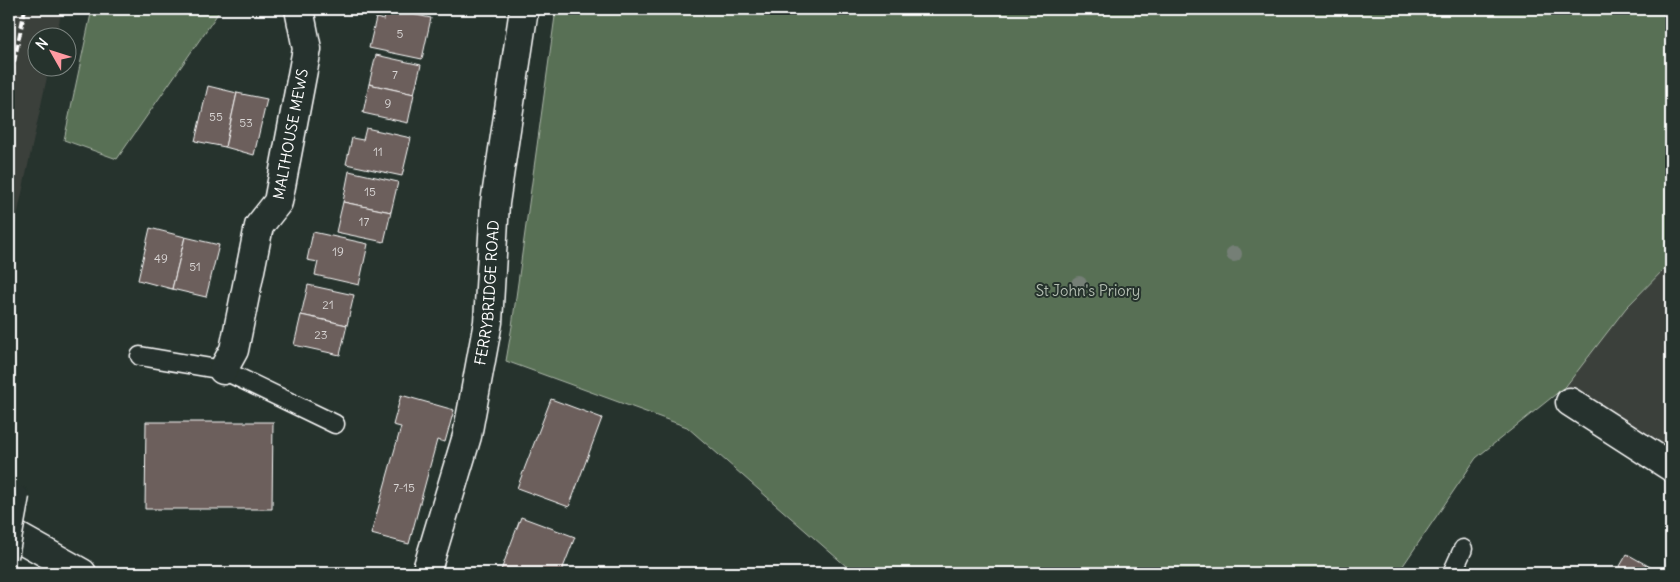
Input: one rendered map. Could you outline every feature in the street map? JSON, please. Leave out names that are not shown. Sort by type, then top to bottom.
[{"type":"street","name":"MALTHOUSE MEWS","points":[[223,370],[234,350],[259,226],[278,202],[307,49],[299,9]]},
{"type":"street","name":"FERRYBRIDGE ROAD","points":[[426,573],[467,436],[488,322],[495,203],[524,9]]},
{"type":"street","points":[[1570,402],[1671,467]]},
{"type":"street","points":[[9,532],[82,573]]},
{"type":"lane","points":[[140,356],[223,370],[335,424]]},
{"type":"lane","points":[[9,557],[20,496]]},
{"type":"lane","points":[[1452,573],[1463,549]]},
{"type":"shaded area","points":[[9,9],[62,9],[58,28],[28,28],[28,78],[47,78],[9,253]]},
{"type":"shaded area","points":[[1671,262],[1671,451],[1566,386],[1626,308]]},
{"type":"green space","points":[[92,9],[221,9],[117,159],[64,140]]},
{"type":"green space","name":"St John's Priory","points":[[556,9],[1671,9],[1671,262],[1626,308],[1566,386],[1476,458],[1398,573],[854,573],[687,427],[506,361]]},
{"type":"green space","points":[[9,563],[30,573],[9,573]]},
{"type":"building","points":[[387,9],[431,18],[422,59],[369,48],[376,18],[384,20]]},
{"type":"building","points":[[376,55],[421,65],[414,94],[369,84]]},
{"type":"building","points":[[369,84],[414,94],[408,123],[363,113]]},
{"type":"building","points":[[208,86],[237,93],[225,147],[195,141]]},
{"type":"building","points":[[237,93],[267,99],[254,155],[225,147]]},
{"type":"building","points":[[366,128],[411,138],[402,176],[346,164],[352,138],[363,140]]},
{"type":"building","points":[[349,171],[398,182],[391,212],[343,202]]},
{"type":"building","points":[[343,202],[391,212],[384,242],[336,232]]},
{"type":"building","points":[[150,228],[185,237],[172,289],[138,280]]},
{"type":"building","points":[[313,232],[368,244],[359,285],[315,275],[318,262],[307,260]]},
{"type":"building","points":[[185,237],[219,245],[206,297],[172,289]]},
{"type":"building","points":[[308,285],[354,295],[347,325],[301,315]]},
{"type":"building","points":[[301,315],[347,325],[340,355],[294,345]]},
{"type":"building","points":[[401,395],[454,410],[445,442],[437,440],[409,544],[371,534],[401,427],[393,425]]},
{"type":"building","points":[[551,399],[602,418],[569,507],[517,488]]},
{"type":"building","points":[[146,422],[273,422],[272,509],[145,509]]},
{"type":"building","points":[[521,517],[575,537],[561,573],[500,573]]},
{"type":"building","points":[[1627,554],[1661,573],[1616,573]]},
{"type":"railway","points":[[9,86],[25,9]]}]
